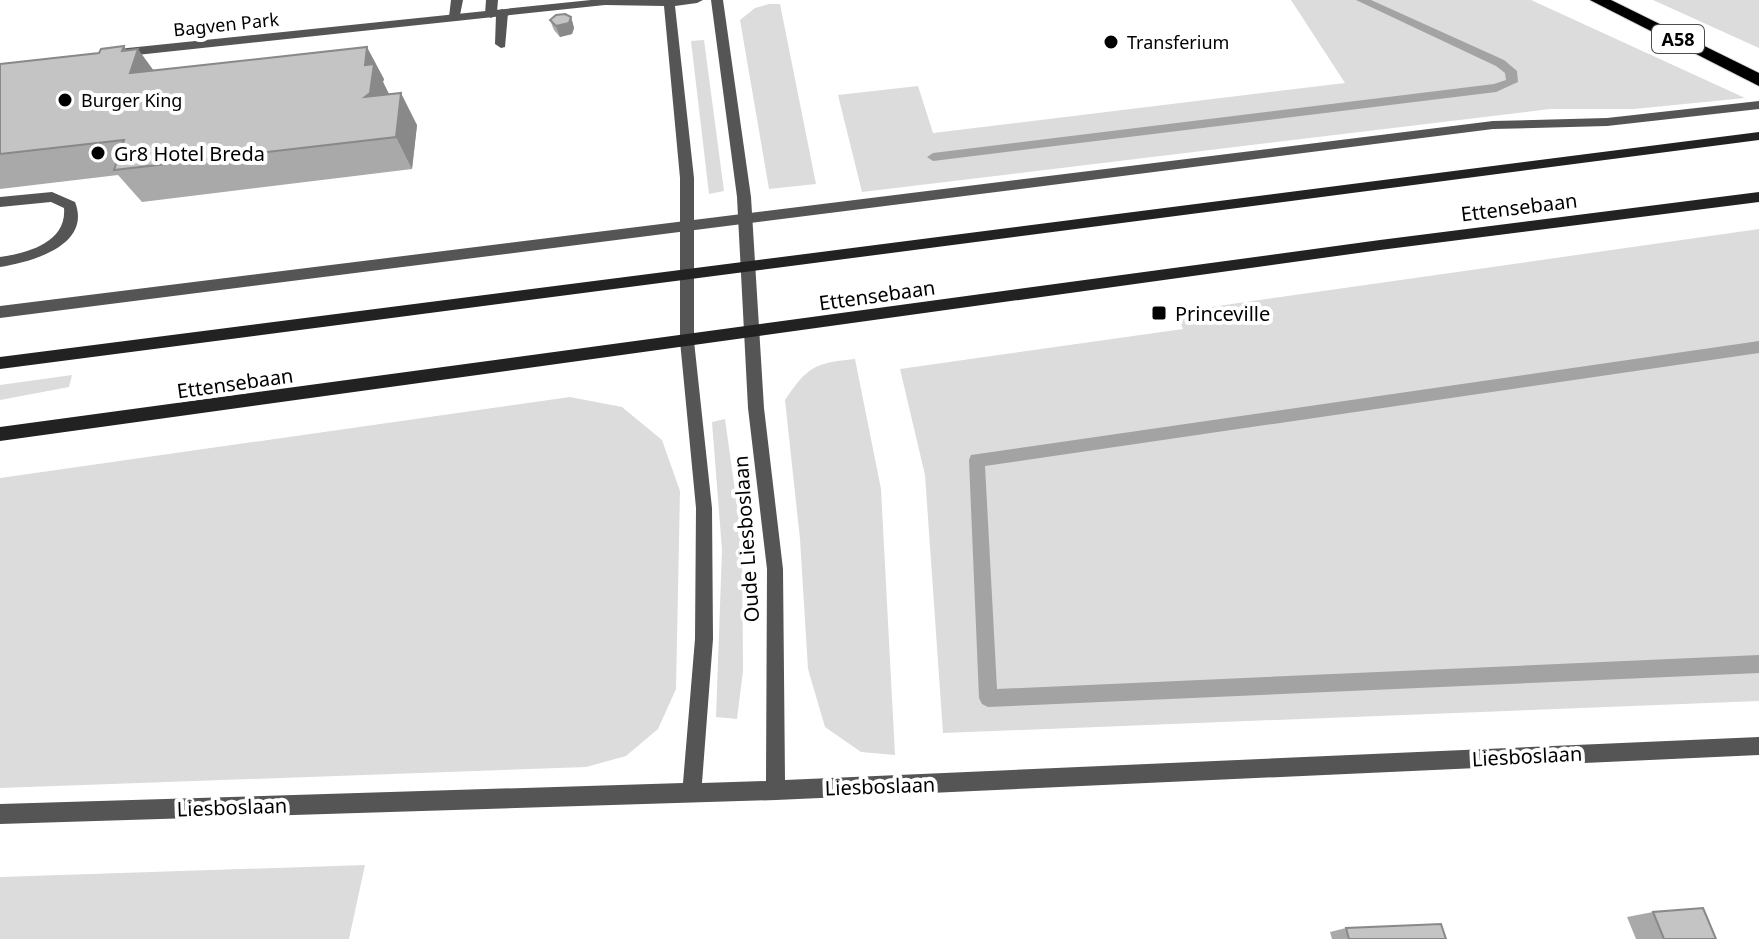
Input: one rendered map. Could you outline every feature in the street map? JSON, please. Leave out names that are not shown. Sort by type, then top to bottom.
[{"type":"highway","name":"A58","points":[[1598,0],[1758,79]]},
{"type":"main road","name":"Ettensebaan","points":[[0,363],[1759,136]]},
{"type":"main road","name":"Ettensebaan","points":[[0,434],[1336,251],[1759,197]]},
{"type":"street","points":[[455,17],[457,0]]},
{"type":"street","points":[[492,0],[501,44]]},
{"type":"street","name":"Bagven Park","points":[[101,55],[496,13],[526,5],[697,0]]},
{"type":"street","points":[[717,0],[746,219],[748,266]]},
{"type":"street","points":[[669,2],[687,178],[687,274]]},
{"type":"street","points":[[0,312],[1493,125],[1597,123],[1759,105]]},
{"type":"street","points":[[0,202],[59,198],[70,205],[72,217],[61,236],[47,248],[29,256],[0,262]]},
{"type":"street","name":"Oude Liesboslaan","points":[[748,266],[756,408],[775,569],[776,790]]},
{"type":"street","name":"Oude Liesboslaan","points":[[687,274],[687,341],[704,508],[706,574],[692,792]]},
{"type":"street","name":"Liesboslaan","points":[[0,814],[776,790],[1759,746]]},
{"type":"shaded area","points":[[1291,0],[1531,0],[1745,98],[1634,109],[1550,109],[862,192],[838,95],[918,86],[933,133],[1345,83]]},
{"type":"shaded area","points":[[1653,0],[1759,0],[1759,48]]},
{"type":"shaded area","points":[[780,4],[816,184],[769,189],[740,20],[755,8]]},
{"type":"shaded area","points":[[704,40],[724,191],[709,194],[691,41]]},
{"type":"shaded area","points":[[1759,229],[1759,701],[943,733],[925,475],[900,369],[1183,329],[1176,312]]},
{"type":"shaded area","points":[[855,359],[881,489],[895,755],[861,752],[825,727],[808,669],[800,539],[785,400],[814,368],[830,362]]},
{"type":"shaded area","points":[[72,375],[69,387],[0,400],[0,385]]},
{"type":"shaded area","points":[[570,397],[622,407],[662,440],[680,491],[676,689],[658,729],[626,756],[586,767],[0,788],[0,478]]},
{"type":"shaded area","points":[[725,419],[742,541],[743,671],[737,719],[716,717],[722,550],[712,422]]},
{"type":"shaded area","points":[[365,865],[349,939],[0,939],[0,877]]},
{"type":"building","points":[[556,15],[571,17],[569,23],[556,26],[550,20]]},
{"type":"building","points":[[124,46],[122,51],[138,49],[130,73],[367,47],[365,65],[374,64],[370,93],[365,97],[401,93],[396,137],[114,170],[124,140],[0,154],[0,64],[99,53],[101,49]]},
{"type":"building","points":[[1703,908],[1716,939],[1664,939],[1653,912]]},
{"type":"building","points":[[1441,924],[1446,939],[1349,939],[1346,928]]},
{"type":"waterway","points":[[933,157],[1496,88],[1512,82],[1511,71],[1500,63],[1362,0]]},
{"type":"waterway","points":[[1759,347],[977,460],[988,698],[1759,664]]},
{"type":"place","name":"Transferium","points":[[1111,42]]},
{"type":"place","name":"Burger King","points":[[65,100]]},
{"type":"place","name":"Gr8 Hotel Breda","points":[[98,153]]},
{"type":"place","name":"Princeville","points":[[1159,313]]}]
